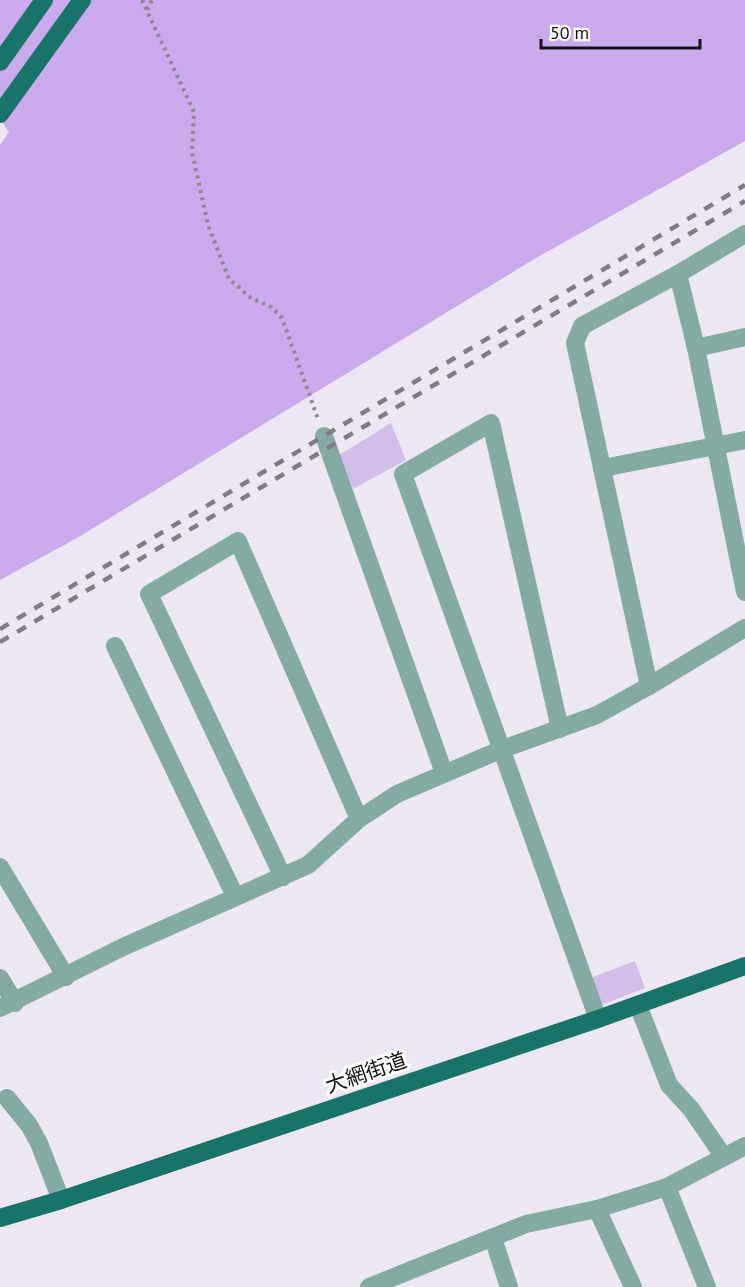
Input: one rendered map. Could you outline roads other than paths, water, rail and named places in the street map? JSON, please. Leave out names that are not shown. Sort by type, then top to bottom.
[{"type":"main road","points":[[0,62],[44,0]]},
{"type":"main road","points":[[0,114],[82,0]]},
{"type":"main road","name":"大網街道","points":[[0,1218],[61,1200],[598,1019],[745,966]]},
{"type":"street","points":[[649,686],[575,343],[582,326],[678,274],[745,234]]},
{"type":"street","points":[[678,274],[741,553],[745,592]]},
{"type":"street","points":[[696,348],[745,337]]},
{"type":"street","points":[[560,729],[491,423],[403,474],[598,1019]]},
{"type":"street","points":[[324,436],[444,773]]},
{"type":"street","points":[[603,468],[745,440]]},
{"type":"street","points":[[283,877],[149,594],[238,541],[359,819]]},
{"type":"street","points":[[0,978],[7,1006],[123,947],[283,877],[308,865],[359,819],[397,794],[500,750],[597,715],[745,628]]},
{"type":"street","points":[[115,646],[236,897]]},
{"type":"street","points":[[0,867],[66,977]]},
{"type":"street","points":[[638,1005],[669,1085],[691,1108],[724,1157]]},
{"type":"street","points":[[7,1098],[29,1125],[39,1143],[61,1200]]},
{"type":"street","points":[[369,1287],[394,1282],[526,1224],[597,1209],[667,1186],[745,1146]]},
{"type":"street","points":[[667,1186],[707,1287]]},
{"type":"street","points":[[597,1209],[633,1287]]},
{"type":"street","points":[[493,1238],[509,1287]]},
{"type":"railway","points":[[0,629],[745,185]]},
{"type":"railway","points":[[0,642],[745,201]]}]
